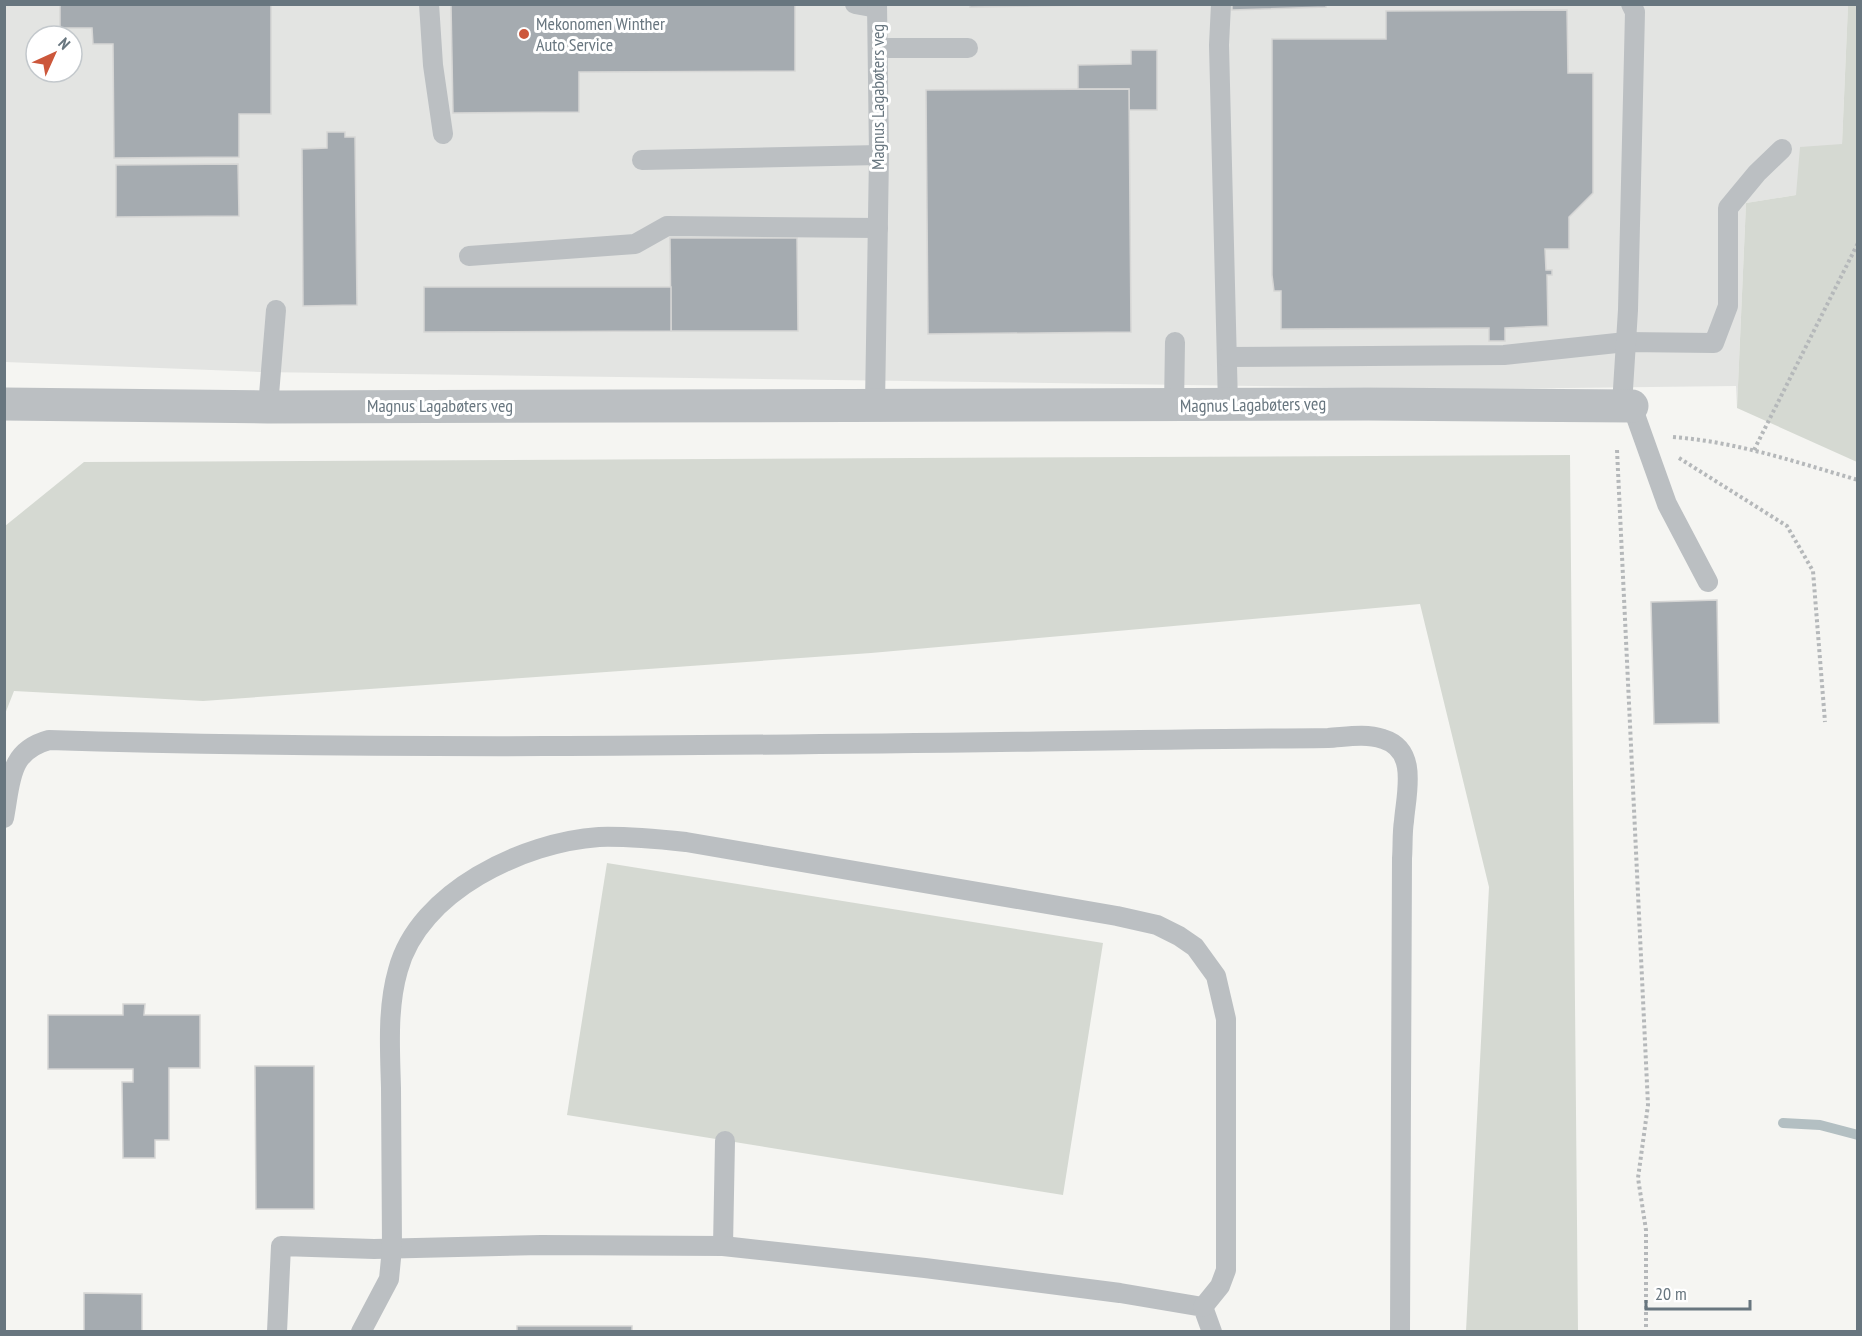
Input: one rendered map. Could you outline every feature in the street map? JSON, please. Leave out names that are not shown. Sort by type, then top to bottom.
[{"type":"street","name":"Magnus Lagabøters veg","points":[[4,404],[268,407],[1228,405],[1632,415]]},
{"type":"lane","points":[[429,4],[433,65],[443,134]]},
{"type":"lane","points":[[855,4],[877,6]]},
{"type":"lane","points":[[1221,4],[1219,45],[1228,405]]},
{"type":"lane","points":[[1631,4],[1635,12],[1626,342],[1632,415],[1667,504],[1708,582]]},
{"type":"lane","name":"Magnus Lagabøters veg","points":[[875,405],[879,155],[877,6]]},
{"type":"lane","points":[[878,48],[968,48]]},
{"type":"lane","points":[[1227,357],[1504,355],[1626,342],[1714,344],[1728,306],[1728,208],[1757,172],[1782,149]]},
{"type":"lane","points":[[642,160],[879,155]]},
{"type":"lane","points":[[469,256],[635,244],[667,226],[878,228]]},
{"type":"lane","points":[[268,407],[276,310]]},
{"type":"lane","points":[[1174,342],[1174,406]]},
{"type":"lane","points":[[4,818],[18,759],[35,743],[49,740],[137,744],[432,745],[1367,736],[1385,739],[1397,747],[1404,757],[1408,771],[1409,792],[1404,821],[1402,858],[1400,1332]]},
{"type":"lane","points":[[362,1332],[389,1279],[392,1248],[390,1032],[398,970],[405,951],[419,929],[437,908],[493,867],[561,843],[598,837],[632,837],[686,842],[1117,916],[1157,925],[1195,947],[1216,976],[1226,1019],[1226,1270],[1220,1286],[1203,1307]]},
{"type":"lane","points":[[723,1246],[725,1141]]},
{"type":"lane","points":[[277,1332],[281,1246],[392,1248],[723,1246],[925,1268],[1203,1307]]},
{"type":"lane","points":[[1203,1307],[1212,1332]]},
{"type":"path","points":[[1754,450],[1857,243]]},
{"type":"path","points":[[1632,415],[1787,526],[1813,571],[1825,722]]},
{"type":"path","points":[[1616,446],[1648,1105],[1638,1178],[1646,1230],[1646,1332]]},
{"type":"shaded area","points":[[5,5],[1848,5],[1842,144],[1796,195],[1746,203],[1737,408],[1736,386],[1473,389],[260,372],[5,362]]},
{"type":"shaded area","points":[[1848,5],[1858,5],[1857,462],[1737,408],[1746,203],[1796,195],[1800,147],[1842,144]]},
{"type":"shaded area","points":[[1570,455],[1578,1331],[1466,1331],[1489,887],[1420,604],[871,653],[203,701],[14,691],[5,714],[5,526],[84,462]]},
{"type":"shaded area","points":[[607,863],[1103,943],[1063,1195],[567,1115]]},
{"type":"building","points":[[60,4],[271,4],[271,114],[239,114],[239,157],[114,158],[113,44],[93,44],[92,28],[84,28],[84,24],[60,24]]},
{"type":"building","points":[[451,4],[795,4],[795,71],[579,72],[579,112],[453,113]]},
{"type":"building","points":[[970,4],[1157,4],[970,7]]},
{"type":"building","points":[[1232,4],[1326,4],[1326,7],[1232,10]]},
{"type":"building","points":[[1567,10],[1568,73],[1593,73],[1593,193],[1569,217],[1569,249],[1545,249],[1546,270],[1552,270],[1552,275],[1547,275],[1548,326],[1505,328],[1505,341],[1489,341],[1489,328],[1281,329],[1281,291],[1274,291],[1272,275],[1272,39],[1386,39],[1386,11]]},
{"type":"building","points":[[1131,50],[1157,50],[1157,110],[1129,110],[1129,89],[1078,89],[1078,65],[1131,64]]},
{"type":"building","points":[[1129,89],[1131,332],[928,334],[926,90]]},
{"type":"building","points":[[327,132],[345,132],[345,137],[355,137],[357,305],[303,306],[302,149],[327,148]]},
{"type":"building","points":[[238,164],[239,216],[116,217],[116,165]]},
{"type":"building","points":[[670,238],[797,238],[798,331],[671,331]]},
{"type":"building","points":[[424,287],[671,287],[671,331],[424,332]]},
{"type":"building","points":[[1717,600],[1719,723],[1654,724],[1651,602]]},
{"type":"building","points":[[123,1004],[145,1004],[144,1015],[200,1015],[200,1068],[169,1068],[169,1140],[155,1140],[155,1158],[123,1158],[122,1082],[133,1082],[133,1069],[48,1069],[48,1015],[123,1015]]},
{"type":"building","points":[[255,1066],[314,1066],[314,1209],[256,1209]]},
{"type":"building","points":[[84,1293],[142,1294],[142,1332],[84,1332]]},
{"type":"building","points":[[517,1326],[632,1326],[632,1332],[517,1332]]},
{"type":"waterway","points":[[1783,1123],[1820,1125],[1858,1135]]},
{"type":"place","name":"Mekonomen Winther Auto Service","points":[[524,34]]}]
